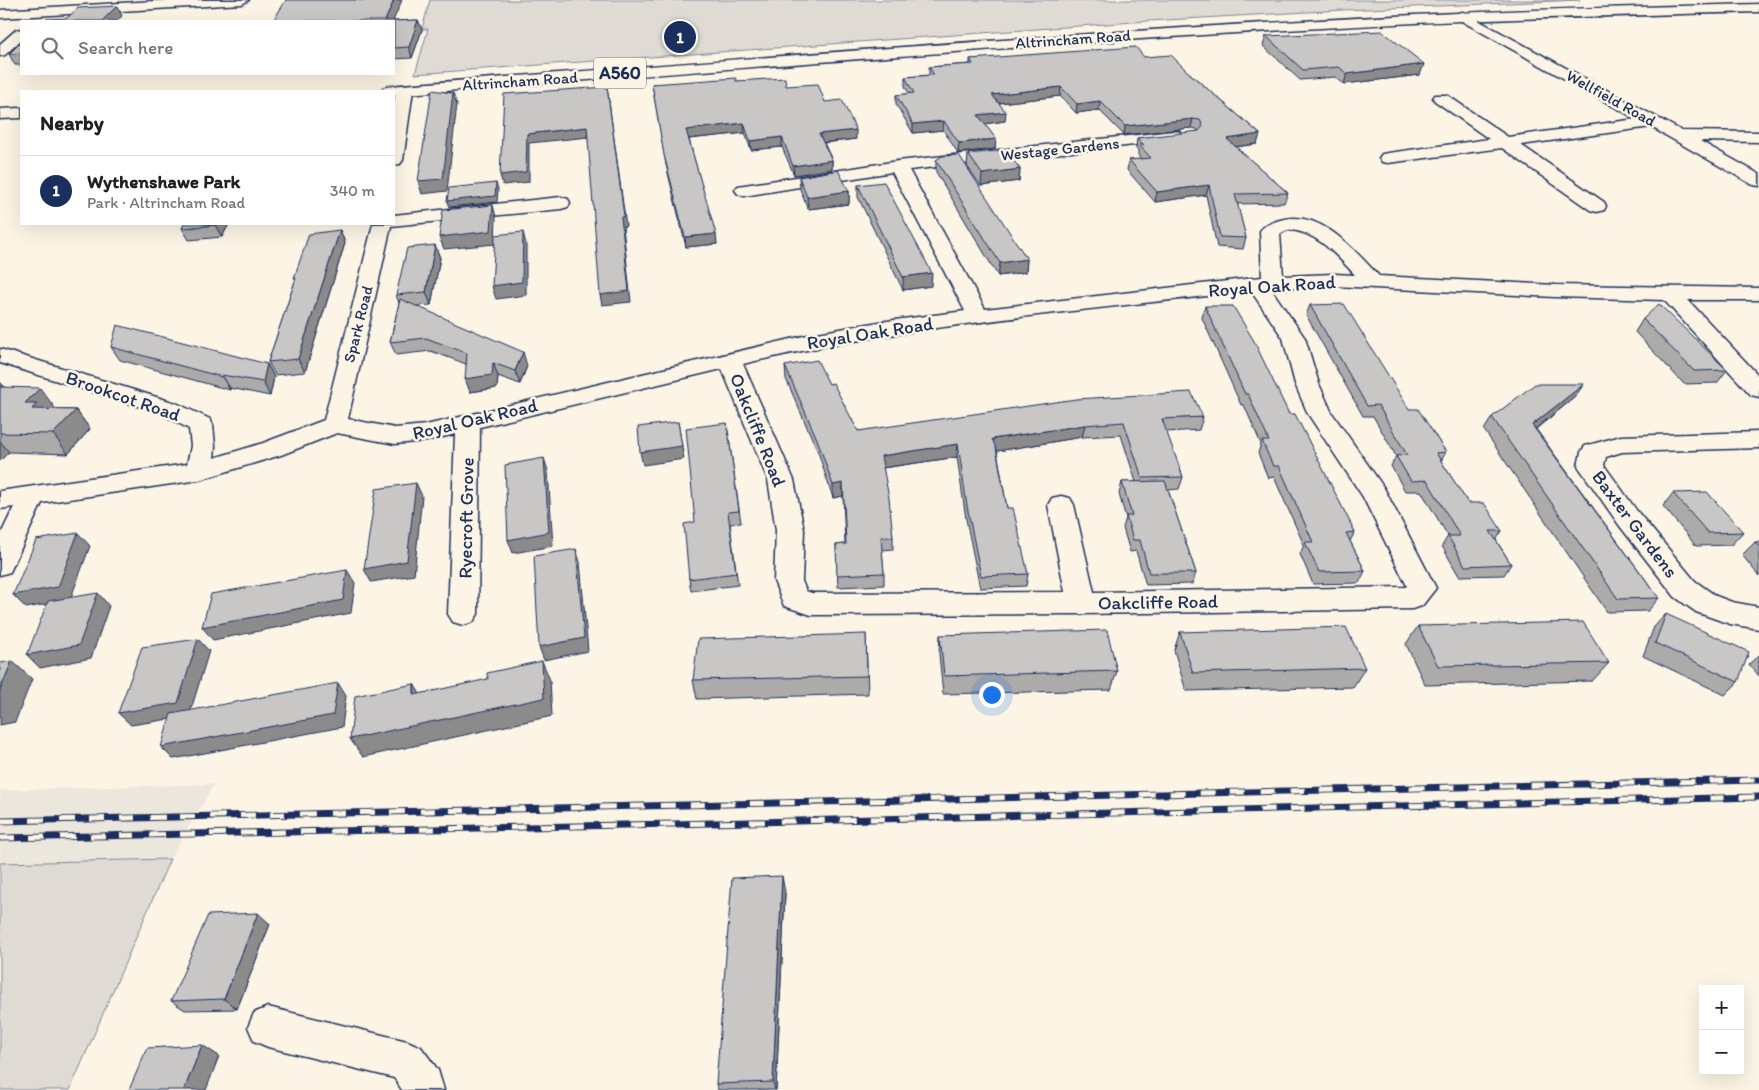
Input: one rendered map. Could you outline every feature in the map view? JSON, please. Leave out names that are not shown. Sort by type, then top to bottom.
[{"type":"main road","points":[[0,14],[39,16],[242,0]]},
{"type":"main road","name":"Altrincham Road","points":[[397,91],[1162,32],[1463,16],[1759,8]]},
{"type":"main road","name":"Wellfield Road","points":[[1463,16],[1759,181]]},
{"type":"main road","points":[[0,52],[20,34]]},
{"type":"main road","points":[[395,137],[397,91]]},
{"type":"main road","points":[[1442,98],[1597,206]]},
{"type":"main road","points":[[0,114],[20,113]]},
{"type":"main road","points":[[1388,158],[1654,122]]},
{"type":"main road","name":"Westage Gardens","points":[[744,190],[898,166],[1192,135]]},
{"type":"main road","points":[[1680,136],[1759,137]]},
{"type":"main road","points":[[898,166],[978,316]]},
{"type":"main road","points":[[395,221],[561,203]]},
{"type":"main road","points":[[1265,284],[1270,231],[1287,224],[1300,224],[1313,228],[1323,234],[1373,282]]},
{"type":"main road","name":"Spark Road","points":[[334,425],[382,225]]},
{"type":"main road","name":"Royal Oak Road","points":[[334,425],[395,436],[426,433],[812,341],[879,329],[1265,284],[1334,280],[1670,294],[1759,294]]},
{"type":"main road","name":"Oakcliffe Road","points":[[730,360],[781,480],[790,530],[788,581],[794,598],[811,604],[1082,603],[1412,598],[1422,588],[1375,494],[1320,414],[1307,384],[1294,338],[1265,284]]},
{"type":"main road","points":[[1670,294],[1759,390]]},
{"type":"main road","name":"Brookcot Road","points":[[0,356],[168,408],[201,424],[203,446],[199,470]]},
{"type":"main road","name":"Ryecroft Grove","points":[[463,614],[468,422]]},
{"type":"main road","points":[[0,500],[199,470],[272,449],[334,425]]},
{"type":"main road","name":"Baxter Gardens","points":[[1759,440],[1621,444],[1594,452],[1591,466],[1628,518],[1685,589],[1706,604],[1730,614],[1759,618]]},
{"type":"main road","points":[[0,565],[33,495]]},
{"type":"main road","points":[[1061,505],[1082,603]]},
{"type":"main road","points":[[268,1027],[407,1061],[423,1085],[423,1090]]},
{"type":"shaded area","points":[[430,0],[1580,0],[1343,10],[1148,21],[415,74],[428,29],[422,29]]},
{"type":"shaded area","points":[[214,784],[170,859],[0,863],[0,790]]},
{"type":"shaded area","points":[[170,859],[70,1090],[0,1090],[0,863]]},
{"type":"building","points":[[286,0],[394,0],[385,20],[274,20]]},
{"type":"building","points":[[117,6],[103,20],[44,20],[67,18],[78,8]]},
{"type":"building","points":[[418,20],[409,47],[395,48],[395,21]]},
{"type":"building","points":[[1382,31],[1424,64],[1347,74],[1339,67],[1303,70],[1266,36]]},
{"type":"building","points":[[20,43],[20,53],[9,54]]},
{"type":"building","points":[[1136,47],[1144,57],[1171,55],[1260,134],[1227,139],[1288,193],[1235,194],[1246,238],[1220,237],[1209,185],[1157,192],[1129,160],[1151,158],[1139,145],[1144,145],[1137,138],[1199,131],[1203,126],[1200,120],[1193,119],[1125,126],[1100,101],[1077,104],[1061,87],[992,95],[1006,112],[978,115],[996,139],[959,143],[944,121],[913,124],[896,95],[914,93],[905,77],[934,75],[929,67],[973,64],[970,59]]},
{"type":"building","points":[[736,78],[736,81],[785,78],[786,86],[818,84],[825,102],[842,100],[856,130],[819,134],[832,160],[793,166],[782,137],[750,141],[744,123],[686,130],[716,234],[685,237],[664,155],[652,84]]},
{"type":"building","points":[[607,87],[624,216],[621,217],[629,291],[600,295],[587,127],[527,134],[526,172],[500,175],[504,94]]},
{"type":"building","points":[[432,90],[453,93],[443,179],[418,181]]},
{"type":"building","points":[[1006,150],[1020,169],[982,174],[968,154]]},
{"type":"building","points":[[959,155],[1027,259],[1000,263],[936,160],[942,156]]},
{"type":"building","points":[[838,170],[849,191],[807,197],[799,177]]},
{"type":"building","points":[[884,182],[932,273],[903,277],[858,185]]},
{"type":"building","points":[[496,183],[495,196],[447,201],[449,188]]},
{"type":"building","points":[[493,205],[491,231],[439,237],[443,210]]},
{"type":"building","points":[[184,225],[215,225],[182,228]]},
{"type":"building","points":[[340,230],[298,359],[268,362],[309,234]]},
{"type":"building","points":[[523,232],[522,282],[492,286],[495,235]]},
{"type":"building","points":[[435,245],[426,292],[396,295],[407,248]]},
{"type":"building","points":[[400,299],[523,352],[515,371],[493,363],[492,375],[465,379],[467,353],[426,338],[390,342]]},
{"type":"building","points":[[1344,304],[1409,409],[1418,409],[1446,452],[1436,453],[1468,503],[1484,503],[1502,531],[1490,531],[1511,564],[1465,566],[1448,536],[1460,536],[1427,480],[1411,481],[1396,456],[1407,455],[1378,405],[1367,406],[1310,305]]},
{"type":"building","points":[[1659,304],[1727,370],[1694,371],[1643,319]]},
{"type":"building","points":[[1205,306],[1233,306],[1254,341],[1289,414],[1295,414],[1355,532],[1346,533],[1365,571],[1319,572],[1305,542],[1313,542],[1279,466],[1273,466],[1262,441],[1269,441],[1248,394],[1245,394]]},
{"type":"building","points":[[117,325],[267,364],[263,382],[222,375],[222,377],[111,347]]},
{"type":"building","points":[[817,360],[829,384],[833,383],[858,431],[1076,399],[1191,392],[1203,417],[1162,419],[1183,477],[1142,478],[1124,422],[1085,425],[992,439],[996,448],[1007,508],[1013,508],[1028,574],[981,576],[967,506],[958,444],[881,456],[889,498],[893,537],[881,537],[884,573],[837,575],[836,545],[846,544],[843,483],[833,485],[817,439],[785,366]]},
{"type":"building","points":[[1535,384],[1584,384],[1532,425],[1659,598],[1618,599],[1492,417]]},
{"type":"building","points":[[0,387],[40,388],[25,403],[37,403],[32,409],[76,410],[53,434],[0,433]]},
{"type":"building","points":[[678,422],[682,446],[640,452],[638,427]]},
{"type":"building","points":[[727,423],[739,511],[728,512],[736,573],[689,579],[684,524],[695,522],[686,428]]},
{"type":"building","points":[[544,458],[549,532],[508,540],[505,465]]},
{"type":"building","points":[[1165,481],[1196,573],[1149,573],[1140,540],[1133,540],[1126,516],[1132,516],[1122,482]]},
{"type":"building","points":[[416,483],[407,561],[364,569],[376,489]]},
{"type":"building","points":[[1707,492],[1743,532],[1708,533],[1673,493]]},
{"type":"building","points":[[78,533],[58,587],[13,595],[36,540]]},
{"type":"building","points":[[576,549],[584,638],[539,647],[534,556]]},
{"type":"building","points":[[347,570],[343,600],[202,627],[211,594]]},
{"type":"building","points":[[98,593],[79,645],[27,655],[48,601]]},
{"type":"building","points":[[1666,614],[1749,652],[1738,682],[1655,643]]},
{"type":"building","points":[[1583,622],[1609,663],[1438,666],[1418,626]]},
{"type":"building","points":[[1346,627],[1365,668],[1193,673],[1180,632]]},
{"type":"building","points":[[1107,630],[1117,671],[944,676],[940,635]]},
{"type":"building","points":[[866,634],[867,676],[693,680],[698,639]]},
{"type":"building","points":[[198,639],[178,703],[118,713],[142,647]]},
{"type":"building","points":[[12,661],[0,690],[0,663]]},
{"type":"building","points":[[542,661],[544,698],[350,739],[355,696],[414,684],[414,695],[488,679],[487,673]]},
{"type":"building","points":[[338,683],[333,715],[161,747],[171,714]]},
{"type":"building","points":[[782,876],[773,1082],[716,1084],[732,878]]},
{"type":"building","points":[[258,913],[224,999],[171,1001],[208,915]]},
{"type":"building","points":[[202,1045],[184,1090],[129,1090],[147,1048]]},
{"type":"railway","points":[[0,821],[1759,780]]},
{"type":"railway","points":[[0,838],[673,824],[1759,797]]},
{"type":"place","name":"Wythenshawe Park","points":[[680,37]]}]
